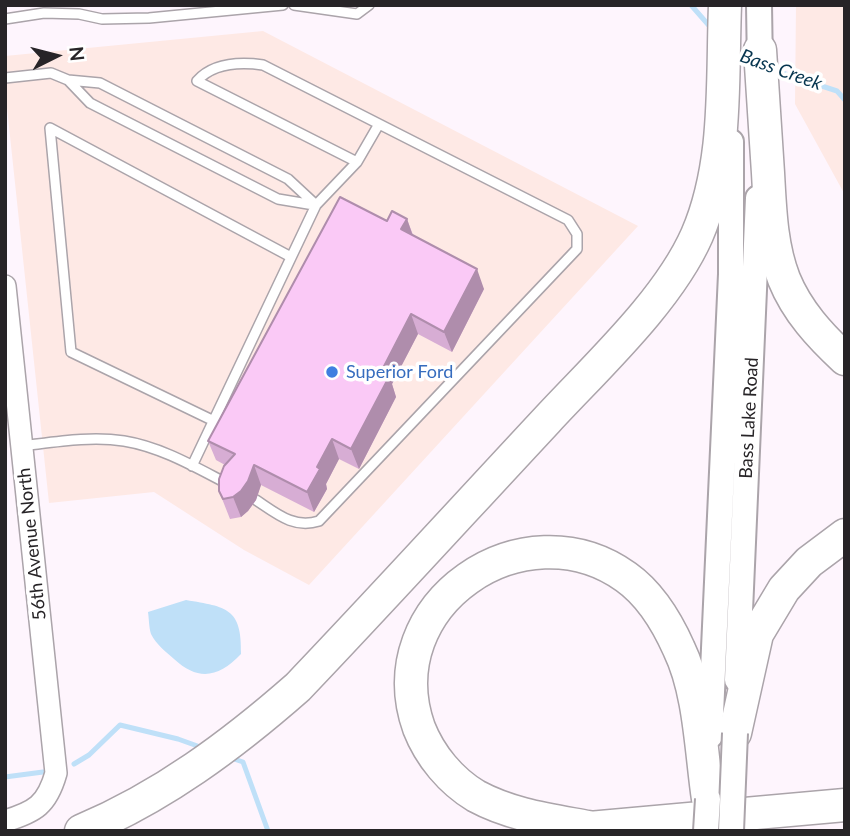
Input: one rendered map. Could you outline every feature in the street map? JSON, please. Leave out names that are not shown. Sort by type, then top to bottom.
[{"type":"highway","points":[[80,831],[138,803],[191,771],[242,734],[298,687],[593,370],[662,292],[696,237],[713,190],[720,152],[726,5]]},
{"type":"highway","points":[[760,50],[776,253],[784,278],[799,308],[845,359]]},
{"type":"highway","points":[[708,799],[715,734],[757,634],[784,589],[809,562],[845,535]]},
{"type":"highway","points":[[715,734],[681,652],[645,594],[611,568],[573,554],[550,553],[513,557],[476,572],[443,599],[431,613],[415,650],[411,691],[422,736],[446,772],[477,796],[519,814],[577,829],[845,805]]},
{"type":"main road","name":"Bass Lake Road","points":[[726,5],[730,95],[731,274],[715,734],[730,831]]},
{"type":"main road","name":"Bass Lake Road","points":[[715,734],[754,306],[759,5]]},
{"type":"main road","points":[[706,831],[708,799]]},
{"type":"street","name":"56th Avenue North","points":[[5,286],[12,414],[22,446],[56,773],[45,799],[31,813],[5,821]]},
{"type":"lane","points":[[5,19],[43,9],[102,19],[149,18],[283,5]]},
{"type":"lane","points":[[295,5],[357,14],[369,5]]},
{"type":"lane","points":[[256,500],[290,522],[308,524],[319,521],[577,249],[577,233],[568,220],[264,65],[248,63],[213,68],[197,81],[356,162]]},
{"type":"lane","points":[[5,78],[51,74],[68,80],[100,83],[288,179],[316,205]]},
{"type":"lane","points":[[68,80],[90,103],[278,199],[316,205]]},
{"type":"lane","points":[[192,466],[316,205],[356,162],[379,124]]},
{"type":"lane","points":[[214,421],[71,352],[50,128],[292,257]]},
{"type":"lane","points":[[22,446],[83,439],[124,441],[162,452],[231,486]]},
{"type":"shaded area","points":[[796,5],[845,5],[845,195],[795,104]]},
{"type":"shaded area","points":[[263,31],[638,226],[309,585],[244,550],[154,492],[49,503],[5,89],[5,56]]},
{"type":"water","points":[[186,600],[222,608],[229,612],[239,627],[241,654],[217,672],[200,674],[183,666],[161,648],[151,634],[148,612]]},
{"type":"building","name":"Superior Ford","points":[[340,197],[387,221],[392,211],[407,219],[401,229],[477,269],[444,332],[411,314],[381,372],[389,377],[351,449],[332,439],[307,492],[254,465],[241,491],[233,497],[223,499],[219,491],[219,479],[224,466],[235,454],[208,441]]},
{"type":"waterway","name":"Bass Creek","points":[[691,5],[712,29]]},
{"type":"waterway","name":"Bass Creek","points":[[773,70],[837,91],[845,100]]},
{"type":"waterway","points":[[74,764],[89,755],[120,725],[203,748]]},
{"type":"waterway","points":[[231,758],[243,762],[268,831]]},
{"type":"waterway","points":[[5,777],[43,772]]},
{"type":"place","name":"Superior Ford","points":[[332,372]]}]
